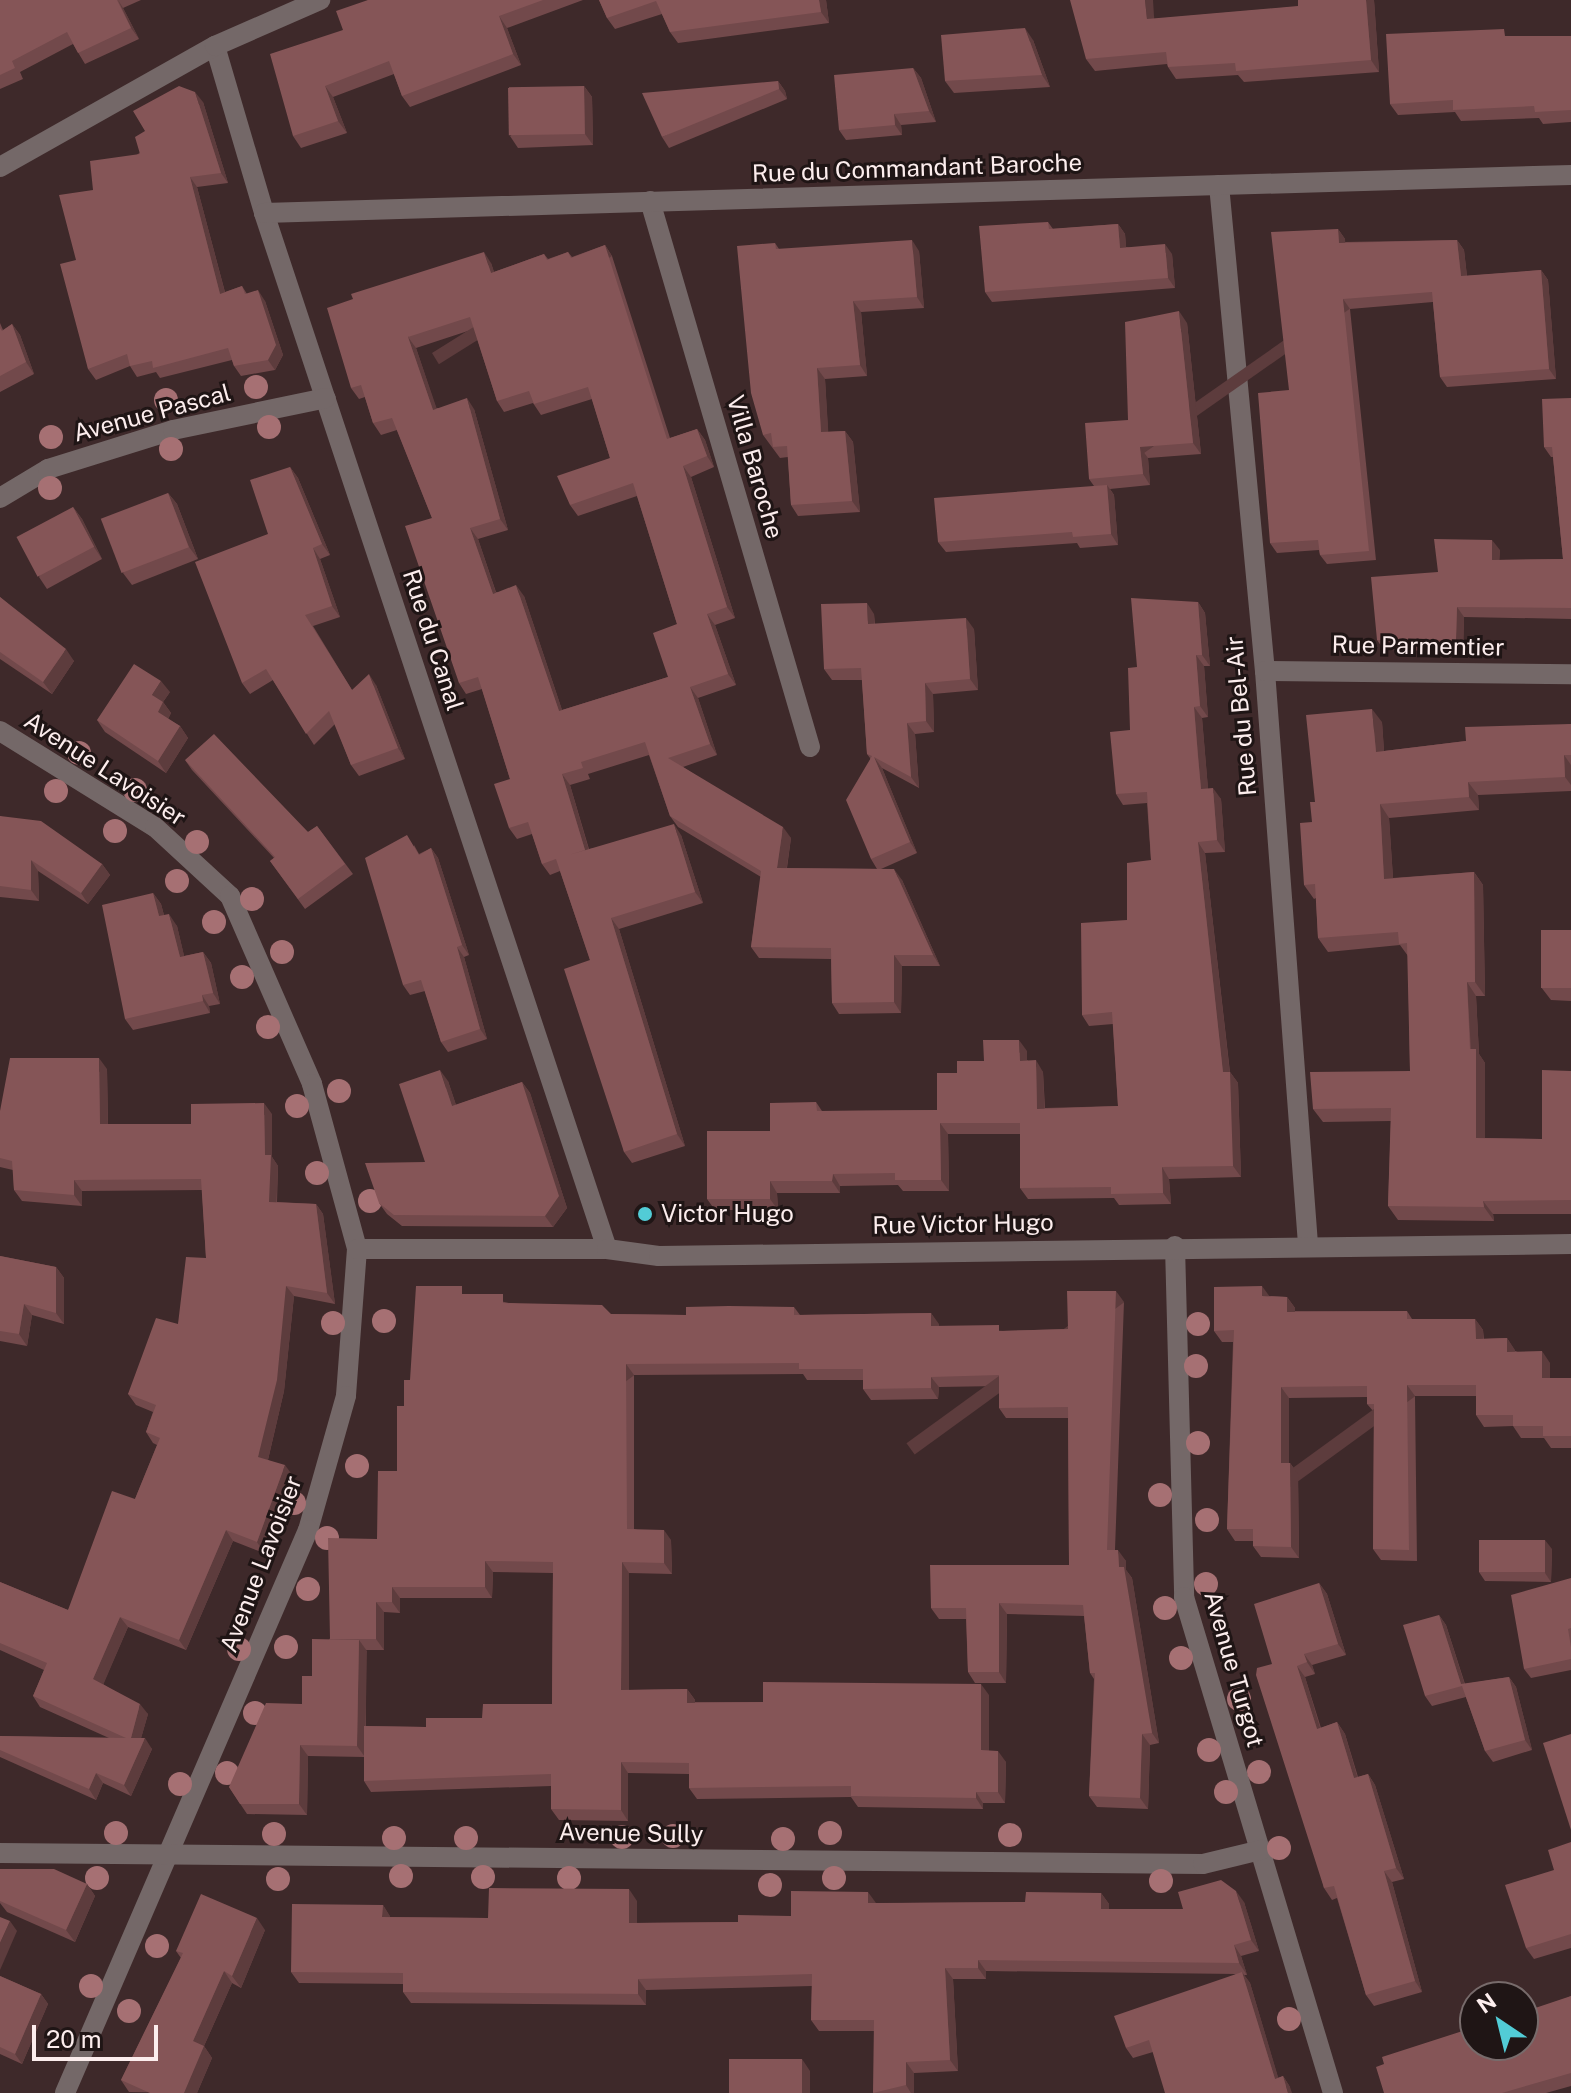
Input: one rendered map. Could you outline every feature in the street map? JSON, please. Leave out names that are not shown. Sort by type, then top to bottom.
[{"type":"street","points":[[0,167],[215,46],[320,0]]},
{"type":"street","name":"Rue du Canal","points":[[215,46],[264,213],[607,1249]]},
{"type":"street","name":"Rue du Commandant Baroche","points":[[264,213],[1571,175]]},
{"type":"street","name":"Rue du Bel-Air","points":[[1219,185],[1265,671],[1308,1244]]},
{"type":"street","name":"Villa Baroche","points":[[650,201],[810,747]]},
{"type":"street","name":"Avenue Pascal","points":[[0,498],[48,469],[173,430],[326,398]]},
{"type":"street","name":"Rue Parmentier","points":[[1265,671],[1571,674]]},
{"type":"street","name":"Avenue Lavoisier","points":[[0,731],[155,827],[230,896],[312,1084],[357,1249],[346,1396],[308,1530],[65,2093]]},
{"type":"street","name":"Rue Victor Hugo","points":[[357,1249],[607,1249],[659,1256],[1308,1244],[1571,1244]]},
{"type":"street","name":"Avenue Turgot","points":[[1175,1246],[1184,1597],[1333,2093]]},
{"type":"street","name":"Avenue Sully","points":[[0,1853],[1203,1864],[1261,1850]]},
{"type":"building","points":[[0,0],[117,0],[131,28],[78,53],[67,32],[12,61],[15,68],[0,75]]},
{"type":"building","points":[[368,0],[543,0],[499,16],[513,54],[402,96],[389,61],[325,86],[338,121],[293,136],[270,54],[343,30],[336,11]]},
{"type":"building","points":[[599,0],[819,0],[821,12],[670,32],[656,1],[607,18]]},
{"type":"building","points":[[1070,0],[1145,0],[1147,19],[1298,6],[1298,0],[1366,0],[1371,60],[1236,71],[1235,63],[1168,67],[1166,52],[1086,59]]},
{"type":"building","points":[[1025,28],[1042,75],[945,81],[941,35]]},
{"type":"building","points":[[1504,29],[1505,36],[1571,36],[1571,110],[1535,112],[1534,106],[1453,110],[1453,100],[1390,104],[1386,34]]},
{"type":"building","points":[[913,68],[929,111],[894,114],[895,125],[839,130],[834,75]]},
{"type":"building","points":[[778,81],[779,89],[662,137],[642,93]]},
{"type":"building","points":[[179,86],[195,92],[221,173],[190,177],[220,294],[242,286],[245,294],[258,290],[276,345],[268,360],[234,366],[228,348],[153,368],[152,361],[130,366],[127,354],[88,369],[60,264],[76,260],[59,195],[93,190],[90,161],[140,154],[135,137],[145,131],[133,111]]},
{"type":"building","points":[[584,86],[585,134],[509,135],[508,87]]},
{"type":"building","points":[[1048,222],[1049,229],[1118,224],[1120,248],[1165,244],[1168,278],[985,292],[979,226]]},
{"type":"building","points":[[1338,229],[1339,243],[1457,240],[1461,276],[1541,270],[1549,369],[1440,377],[1432,292],[1343,299],[1369,551],[1320,555],[1318,540],[1270,543],[1258,393],[1289,390],[1271,232]]},
{"type":"building","points":[[912,240],[917,297],[853,301],[860,365],[817,368],[821,432],[845,431],[852,501],[791,505],[787,446],[773,447],[771,433],[763,435],[751,393],[737,246],[775,243],[776,249]]},
{"type":"building","points":[[605,245],[667,439],[697,429],[707,456],[683,466],[727,607],[707,614],[728,674],[690,687],[710,744],[668,758],[783,827],[777,868],[894,869],[933,955],[894,955],[894,1002],[832,1003],[831,948],[751,947],[761,871],[670,816],[645,742],[581,762],[583,768],[562,774],[585,850],[569,855],[674,824],[695,892],[611,918],[677,1134],[624,1152],[564,969],[590,960],[556,859],[542,864],[528,822],[509,828],[494,784],[510,779],[478,677],[459,683],[405,526],[432,518],[392,418],[373,423],[361,385],[351,388],[327,308],[353,299],[351,294],[484,252],[491,273],[544,254],[547,260],[568,252],[571,258]],"holes":[[[470,317],[497,401],[529,391],[534,404],[588,387],[610,458],[557,476],[570,505],[633,483],[677,624],[653,633],[668,677],[559,711],[516,585],[493,594],[470,528],[500,519],[467,398],[433,410],[408,337]]]},
{"type":"building","points":[[1179,311],[1193,443],[1140,447],[1143,474],[1089,479],[1085,423],[1128,420],[1125,322]]},
{"type":"building","points":[[12,324],[26,362],[0,376],[0,328],[2,331]]},
{"type":"building","points":[[1571,398],[1571,608],[1457,607],[1456,640],[1377,640],[1371,577],[1438,572],[1434,539],[1492,540],[1492,560],[1563,559],[1552,447],[1544,447],[1542,399]]},
{"type":"building","points":[[290,467],[322,544],[313,548],[332,606],[305,615],[352,690],[369,674],[398,748],[351,765],[329,711],[306,734],[266,669],[242,683],[195,562],[268,534],[250,480]]},
{"type":"building","points":[[1107,485],[1111,534],[1073,537],[1072,532],[938,542],[934,498]]},
{"type":"building","points":[[168,493],[189,547],[122,573],[101,519]]},
{"type":"building","points":[[73,507],[94,547],[38,577],[16,537]]},
{"type":"building","points":[[0,597],[66,649],[43,682],[0,652]]},
{"type":"building","points":[[1131,598],[1198,602],[1202,655],[1196,655],[1200,706],[1194,707],[1201,789],[1213,788],[1217,840],[1198,842],[1223,1072],[1230,1072],[1233,1166],[1162,1167],[1163,1193],[1111,1194],[1111,1187],[1020,1188],[1020,1123],[940,1123],[941,1180],[895,1180],[895,1173],[833,1174],[832,1181],[770,1181],[770,1199],[707,1199],[707,1131],[770,1131],[770,1103],[816,1102],[817,1111],[937,1110],[937,1073],[957,1073],[957,1061],[984,1061],[983,1040],[1019,1040],[1020,1061],[1036,1060],[1037,1109],[1118,1106],[1112,1012],[1082,1015],[1081,923],[1127,920],[1127,863],[1151,860],[1147,792],[1116,794],[1110,732],[1130,730],[1128,668],[1137,667]]},
{"type":"building","points":[[867,603],[868,624],[966,618],[970,679],[925,683],[926,721],[907,723],[911,777],[874,757],[910,842],[871,859],[846,800],[872,756],[867,754],[861,668],[824,669],[821,604]]},
{"type":"building","points":[[134,664],[161,681],[152,695],[163,702],[158,712],[180,726],[158,761],[97,720]]},
{"type":"building","points":[[1372,709],[1376,752],[1466,741],[1465,727],[1571,724],[1571,755],[1564,755],[1565,777],[1468,782],[1469,797],[1380,804],[1384,879],[1474,872],[1475,982],[1467,982],[1470,1049],[1476,1049],[1476,1138],[1542,1139],[1542,1070],[1571,1071],[1571,1200],[1483,1201],[1484,1207],[1388,1206],[1391,1108],[1313,1109],[1310,1072],[1410,1071],[1407,943],[1399,944],[1398,932],[1318,938],[1315,884],[1304,885],[1300,823],[1312,822],[1310,802],[1315,802],[1306,715]]},
{"type":"building","points":[[214,734],[308,832],[317,826],[345,864],[298,899],[270,861],[275,857],[185,760]]},
{"type":"building","points":[[0,816],[41,821],[102,864],[81,893],[31,860],[31,890],[0,886]]},
{"type":"building","points":[[407,835],[419,855],[431,848],[462,945],[457,947],[480,1029],[441,1042],[421,980],[403,985],[365,858]]},
{"type":"building","points":[[153,893],[159,916],[169,914],[180,957],[203,952],[213,993],[202,995],[203,1001],[125,1019],[102,905]]},
{"type":"building","points":[[1541,930],[1571,930],[1571,988],[1541,988]]},
{"type":"building","points":[[10,1058],[99,1058],[100,1124],[191,1124],[191,1104],[264,1103],[265,1155],[271,1155],[269,1202],[316,1204],[327,1293],[286,1286],[277,1380],[258,1457],[285,1465],[257,1542],[226,1530],[179,1640],[120,1617],[93,1679],[140,1704],[131,1738],[145,1738],[124,1785],[96,1773],[89,1789],[0,1750],[0,1736],[126,1738],[33,1696],[47,1663],[0,1643],[0,1582],[68,1610],[112,1491],[135,1499],[160,1438],[146,1432],[156,1405],[128,1394],[156,1318],[178,1324],[186,1257],[206,1258],[201,1179],[74,1180],[74,1195],[14,1190],[12,1161],[0,1158],[0,1111]]},
{"type":"building","points":[[440,1070],[452,1106],[522,1082],[559,1196],[545,1216],[394,1215],[379,1203],[365,1163],[425,1162],[399,1084]]},
{"type":"building","points":[[0,1256],[56,1267],[56,1313],[24,1304],[19,1334],[0,1331]]},
{"type":"building","points":[[416,1286],[462,1286],[462,1294],[503,1294],[503,1303],[602,1305],[611,1314],[686,1315],[686,1307],[729,1306],[794,1307],[794,1315],[931,1313],[931,1326],[999,1325],[999,1331],[1068,1329],[1067,1291],[1116,1291],[1107,1550],[1118,1550],[1119,1567],[1124,1567],[1152,1733],[1142,1734],[1140,1798],[1089,1796],[1095,1673],[1090,1673],[1083,1605],[999,1603],[999,1672],[968,1672],[966,1608],[931,1608],[930,1565],[1069,1565],[1068,1407],[999,1408],[999,1375],[931,1377],[931,1388],[863,1389],[863,1369],[799,1369],[799,1363],[626,1364],[627,1529],[664,1530],[664,1563],[622,1562],[621,1690],[687,1689],[687,1703],[763,1702],[763,1682],[981,1684],[981,1750],[998,1751],[998,1792],[976,1792],[976,1798],[851,1796],[851,1786],[689,1788],[689,1763],[621,1762],[621,1810],[551,1809],[551,1774],[364,1781],[364,1726],[426,1727],[426,1718],[482,1718],[483,1704],[552,1704],[553,1562],[485,1561],[485,1587],[392,1587],[392,1602],[376,1602],[376,1639],[330,1639],[328,1538],[377,1539],[378,1471],[397,1471],[397,1406],[404,1406],[404,1380],[410,1380]]},
{"type":"building","points":[[1262,1286],[1262,1296],[1287,1297],[1287,1312],[1407,1311],[1407,1319],[1475,1319],[1476,1339],[1507,1338],[1507,1352],[1542,1351],[1542,1378],[1571,1378],[1571,1436],[1543,1436],[1543,1426],[1513,1426],[1513,1415],[1476,1415],[1476,1385],[1407,1385],[1409,1550],[1373,1549],[1374,1404],[1367,1404],[1367,1386],[1281,1387],[1281,1463],[1290,1463],[1291,1547],[1253,1546],[1253,1529],[1227,1529],[1234,1330],[1214,1331],[1214,1287]]},
{"type":"building","points":[[1479,1540],[1545,1540],[1545,1572],[1479,1572]]},
{"type":"building","points":[[1571,1578],[1571,1628],[1568,1629],[1571,1659],[1524,1669],[1511,1595]]},
{"type":"building","points":[[1319,1583],[1338,1644],[1304,1654],[1307,1662],[1297,1666],[1317,1729],[1337,1722],[1354,1778],[1368,1774],[1396,1868],[1384,1871],[1415,1981],[1366,1995],[1334,1886],[1324,1888],[1256,1675],[1257,1668],[1272,1664],[1254,1604]]},
{"type":"building","points":[[1439,1615],[1461,1684],[1509,1677],[1525,1740],[1485,1751],[1462,1686],[1425,1696],[1403,1625]]},
{"type":"building","points":[[312,1639],[359,1640],[357,1746],[300,1745],[299,1804],[240,1804],[229,1787],[266,1703],[302,1704],[302,1676],[312,1676]]},
{"type":"building","points":[[1571,1734],[1571,1830],[1543,1743]]},
{"type":"building","points":[[1571,1842],[1571,1934],[1526,1948],[1505,1885],[1554,1870],[1548,1850]]},
{"type":"building","points":[[0,1869],[54,1869],[87,1884],[66,1930],[0,1901]]},
{"type":"building","points":[[1221,1880],[1236,1891],[1251,1940],[1234,1945],[1239,1963],[978,1960],[978,1968],[945,1968],[950,2060],[906,2062],[906,2085],[873,2093],[874,2020],[811,2020],[812,1974],[638,1979],[638,1994],[403,1992],[403,1973],[291,1972],[292,1904],[383,1905],[382,1917],[488,1918],[489,1888],[629,1889],[629,1923],[738,1922],[738,1915],[791,1916],[791,1891],[868,1892],[868,1903],[1025,1902],[1026,1892],[1101,1893],[1101,1909],[1183,1909],[1178,1892]]},
{"type":"building","points":[[201,1894],[257,1918],[232,1976],[224,1971],[193,2041],[204,2046],[184,2093],[150,2093],[121,2080],[183,1953],[176,1951]]},
{"type":"building","points":[[0,1917],[10,1921],[0,1943]]},
{"type":"building","points":[[1242,1972],[1275,2079],[1283,2076],[1288,2093],[1165,2093],[1149,2040],[1126,2048],[1114,2016]]},
{"type":"building","points":[[0,1976],[41,1994],[15,2054],[0,2047]]},
{"type":"building","points":[[1571,1996],[1571,2073],[1502,2093],[1384,2093],[1376,2067],[1384,2064],[1382,2057],[1459,2032],[1459,2061],[1539,2061],[1539,2007]]},
{"type":"building","points":[[729,2059],[802,2059],[802,2093],[729,2093]]},
{"type":"place","name":"Victor Hugo","points":[[645,1214]]}]
